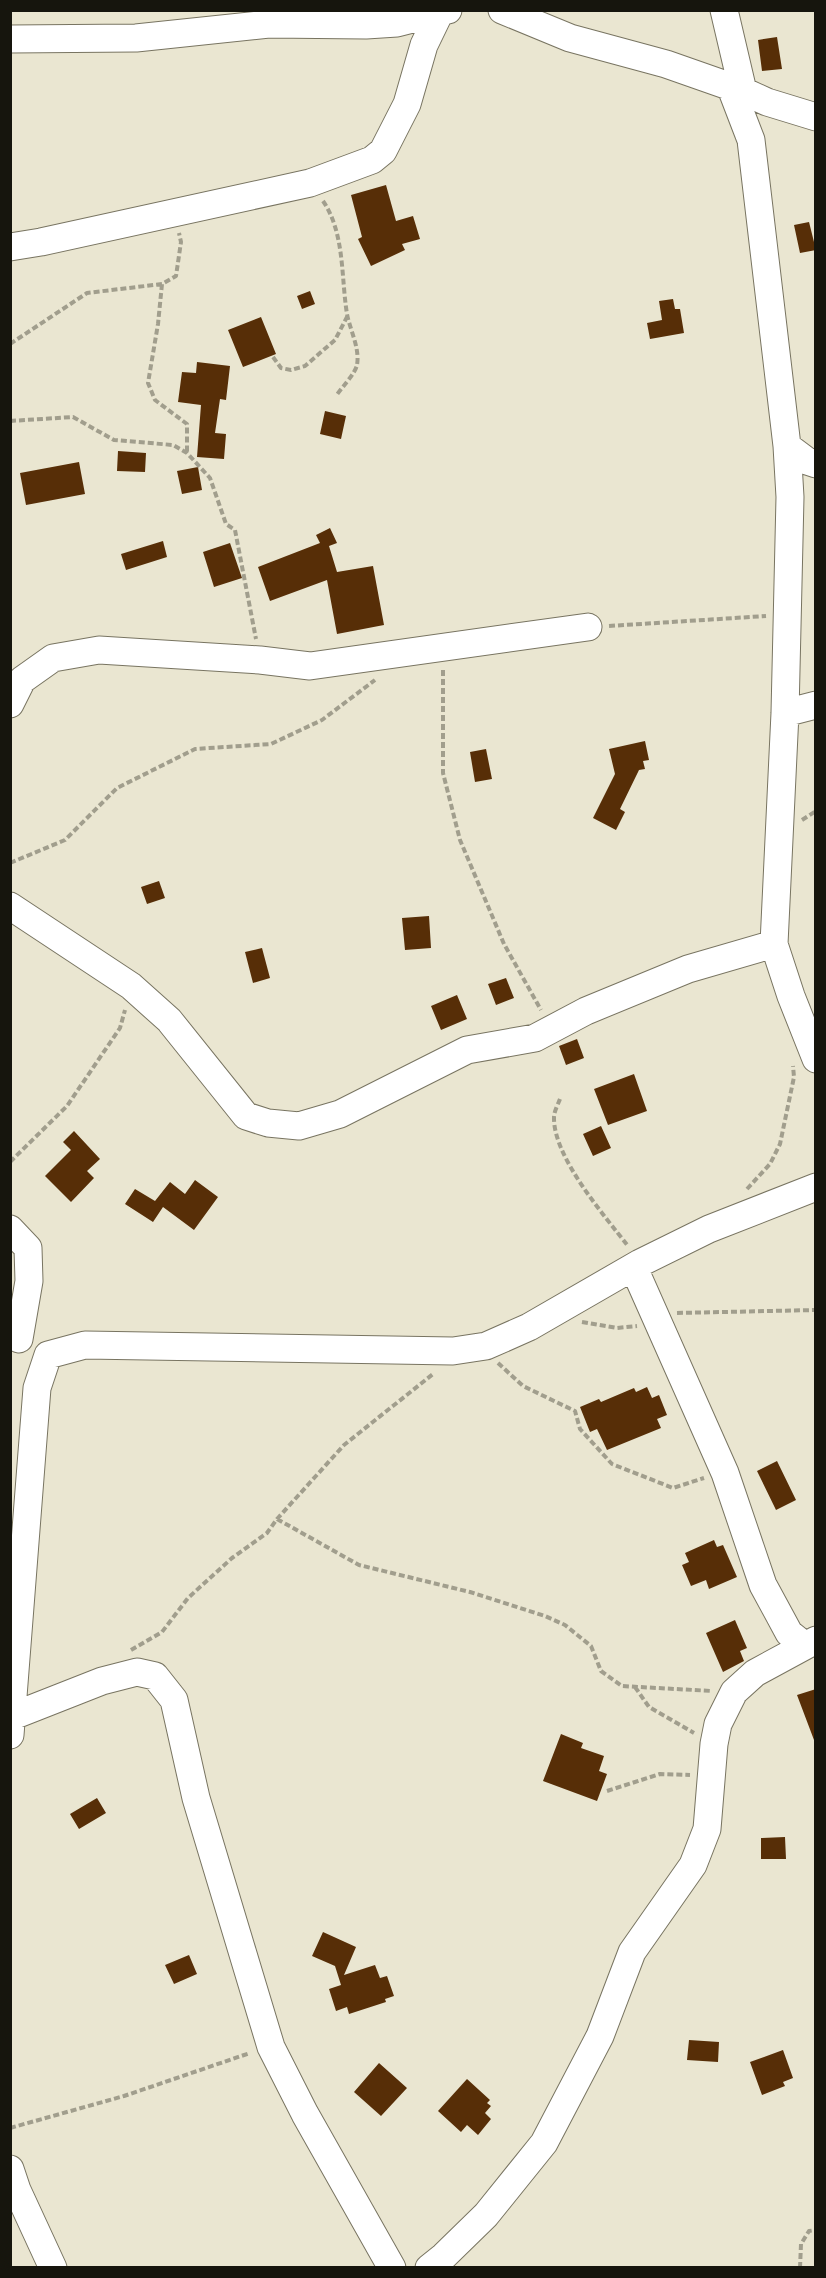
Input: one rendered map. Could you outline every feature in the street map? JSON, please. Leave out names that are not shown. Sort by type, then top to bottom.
[{"type":"street","points":[[724,10],[737,89],[751,140],[787,446],[790,497],[788,614],[774,944],[791,996],[804,1062]]},
{"type":"street","points":[[10,39],[136,38],[269,24],[366,25],[397,23],[444,11]]},
{"type":"street","points":[[10,247],[310,183],[372,160],[383,151],[407,104],[424,45],[444,11]]},
{"type":"street","points":[[504,11],[570,38],[666,64],[816,117]]},
{"type":"street","points":[[751,140],[777,105]]},
{"type":"street","points":[[787,446],[807,461],[816,464]]},
{"type":"street","points":[[10,704],[22,680],[52,658],[99,650],[260,660],[310,666],[588,627]]},
{"type":"street","points":[[785,713],[816,705]]},
{"type":"street","points":[[10,906],[131,986],[169,1020],[246,1116],[268,1123],[299,1126],[340,1114],[467,1050],[535,1038],[586,1011],[688,969],[774,944]]},
{"type":"street","points":[[10,1229],[28,1248],[29,1281],[15,1340],[48,1355],[85,1345],[453,1351],[486,1346],[529,1327],[637,1265],[710,1229],[816,1187]]},
{"type":"street","points":[[637,1265],[725,1473],[763,1585],[789,1633],[810,1642]]},
{"type":"street","points":[[12,1726],[37,1388],[48,1355]]},
{"type":"street","points":[[429,2268],[486,2215],[544,2143],[600,2036],[632,1952],[693,1865],[707,1829],[714,1744],[718,1724],[734,1692],[755,1673],[810,1642]]},
{"type":"street","points":[[12,1726],[102,1682],[137,1672],[155,1676],[174,1700],[196,1798],[271,2047],[304,2114],[392,2268]]},
{"type":"street","points":[[10,2169],[17,2190],[53,2268]]},
{"type":"path","points":[[310,183],[328,208],[340,247],[347,316],[355,341],[357,366],[336,396]]},
{"type":"path","points":[[10,344],[87,293],[162,284],[176,276],[181,242],[173,212]]},
{"type":"path","points":[[162,284],[148,383],[155,400],[187,424],[187,453]]},
{"type":"path","points":[[273,357],[281,368],[291,370],[305,366],[335,340],[347,316]]},
{"type":"path","points":[[10,421],[73,417],[114,440],[173,445],[187,453],[210,478],[226,524],[235,530],[260,660]]},
{"type":"path","points":[[588,627],[788,614]]},
{"type":"path","points":[[442,647],[443,773],[460,840],[504,944],[552,1029]]},
{"type":"path","points":[[10,863],[65,840],[117,788],[195,749],[271,744],[322,720],[373,682],[392,654]]},
{"type":"path","points":[[10,1162],[66,1106],[120,1028],[131,986]]},
{"type":"path","points":[[740,1197],[770,1164],[780,1144],[794,1077],[804,1062]]},
{"type":"path","points":[[560,1099],[554,1116],[561,1150],[582,1186],[637,1265]]},
{"type":"path","points":[[577,1321],[616,1328],[816,1310]]},
{"type":"path","points":[[486,1346],[500,1366],[523,1386],[576,1411],[580,1429],[612,1464],[673,1488],[725,1473]]},
{"type":"path","points":[[124,1654],[162,1632],[188,1598],[232,1558],[267,1533],[277,1518],[344,1445],[433,1374],[453,1351]]},
{"type":"path","points":[[277,1518],[359,1565],[470,1592],[545,1616],[565,1625],[591,1646],[601,1671],[622,1686],[734,1692]]},
{"type":"path","points":[[634,1687],[649,1707],[714,1744]]},
{"type":"path","points":[[607,1791],[660,1774],[711,1775]]},
{"type":"path","points":[[10,2128],[124,2096],[237,2056],[271,2047]]},
{"type":"path","points":[[800,2268],[801,2244],[808,2231],[816,2230]]},
{"type":"building","points":[[777,37],[782,69],[762,71],[758,40]]},
{"type":"building","points":[[386,185],[396,221],[413,216],[420,239],[402,244],[405,250],[371,266],[358,239],[362,237],[351,195]]},
{"type":"building","points":[[809,222],[816,250],[800,253],[794,225]]},
{"type":"building","points":[[310,291],[315,304],[302,309],[297,296]]},
{"type":"building","points":[[673,299],[675,309],[680,309],[684,333],[650,339],[647,323],[662,320],[659,301]]},
{"type":"building","points":[[261,317],[276,354],[243,367],[228,330]]},
{"type":"building","points":[[197,362],[230,366],[226,400],[220,399],[215,433],[226,434],[224,459],[197,457],[201,405],[178,402],[182,372],[196,373]]},
{"type":"building","points":[[325,411],[346,416],[341,439],[320,434]]},
{"type":"building","points":[[118,451],[146,453],[145,472],[117,471]]},
{"type":"building","points":[[79,462],[85,494],[26,505],[20,473]]},
{"type":"building","points":[[198,467],[202,490],[182,494],[177,471]]},
{"type":"building","points":[[330,528],[337,543],[329,546],[337,572],[373,566],[384,625],[337,634],[327,580],[270,601],[258,567],[320,543],[316,535]]},
{"type":"building","points":[[163,541],[167,557],[126,570],[121,554]]},
{"type":"building","points":[[230,543],[242,578],[214,587],[203,552]]},
{"type":"building","points":[[645,741],[649,760],[643,761],[645,769],[639,770],[620,809],[625,812],[616,830],[593,818],[615,774],[609,749]]},
{"type":"building","points":[[486,749],[492,779],[475,782],[470,752]]},
{"type":"building","points":[[159,881],[165,898],[147,904],[141,887]]},
{"type":"building","points":[[429,916],[431,948],[405,950],[402,918]]},
{"type":"building","points":[[262,948],[270,978],[253,983],[245,952]]},
{"type":"building","points":[[506,978],[514,998],[496,1005],[488,984]]},
{"type":"building","points":[[457,995],[467,1019],[441,1030],[431,1006]]},
{"type":"building","points":[[577,1039],[584,1058],[566,1065],[559,1046]]},
{"type":"building","points":[[634,1074],[647,1111],[608,1125],[594,1089]]},
{"type":"building","points":[[601,1126],[611,1148],[593,1156],[583,1134]]},
{"type":"building","points":[[74,1131],[100,1159],[87,1171],[94,1178],[71,1202],[45,1176],[71,1150],[63,1142]]},
{"type":"building","points":[[195,1180],[218,1197],[194,1230],[163,1207],[153,1222],[125,1204],[135,1189],[155,1201],[170,1182],[185,1194]]},
{"type":"building","points":[[647,1387],[652,1398],[659,1395],[667,1415],[657,1419],[661,1428],[607,1450],[597,1429],[590,1432],[580,1407],[599,1399],[601,1402],[634,1388],[636,1392]]},
{"type":"building","points":[[777,1461],[796,1500],[776,1510],[757,1471]]},
{"type":"building","points":[[714,1540],[717,1547],[723,1545],[737,1577],[709,1589],[706,1580],[691,1586],[682,1565],[689,1562],[685,1553]]},
{"type":"building","points":[[735,1620],[747,1648],[740,1651],[744,1661],[723,1672],[706,1633]]},
{"type":"building","points":[[816,1689],[816,1740],[814,1740],[797,1695]]},
{"type":"building","points":[[561,1734],[583,1743],[581,1748],[604,1756],[599,1771],[607,1774],[597,1801],[543,1781]]},
{"type":"building","points":[[97,1798],[106,1813],[79,1829],[70,1814]]},
{"type":"building","points":[[785,1837],[786,1859],[761,1859],[761,1838]]},
{"type":"building","points":[[323,1932],[356,1947],[344,1975],[375,1965],[380,1978],[387,1976],[394,1996],[385,1999],[386,2002],[349,2014],[347,2007],[336,2011],[329,1989],[341,1985],[335,1966],[312,1956]]},
{"type":"building","points":[[189,1955],[197,1974],[174,1984],[165,1965]]},
{"type":"building","points":[[689,2040],[719,2042],[718,2062],[687,2060]]},
{"type":"building","points":[[783,2050],[793,2078],[783,2082],[785,2086],[762,2095],[750,2062]]},
{"type":"building","points":[[379,2063],[407,2088],[381,2116],[354,2092]]},
{"type":"building","points":[[467,2079],[490,2100],[487,2103],[491,2106],[485,2113],[491,2119],[478,2135],[467,2125],[461,2132],[438,2111]]}]
